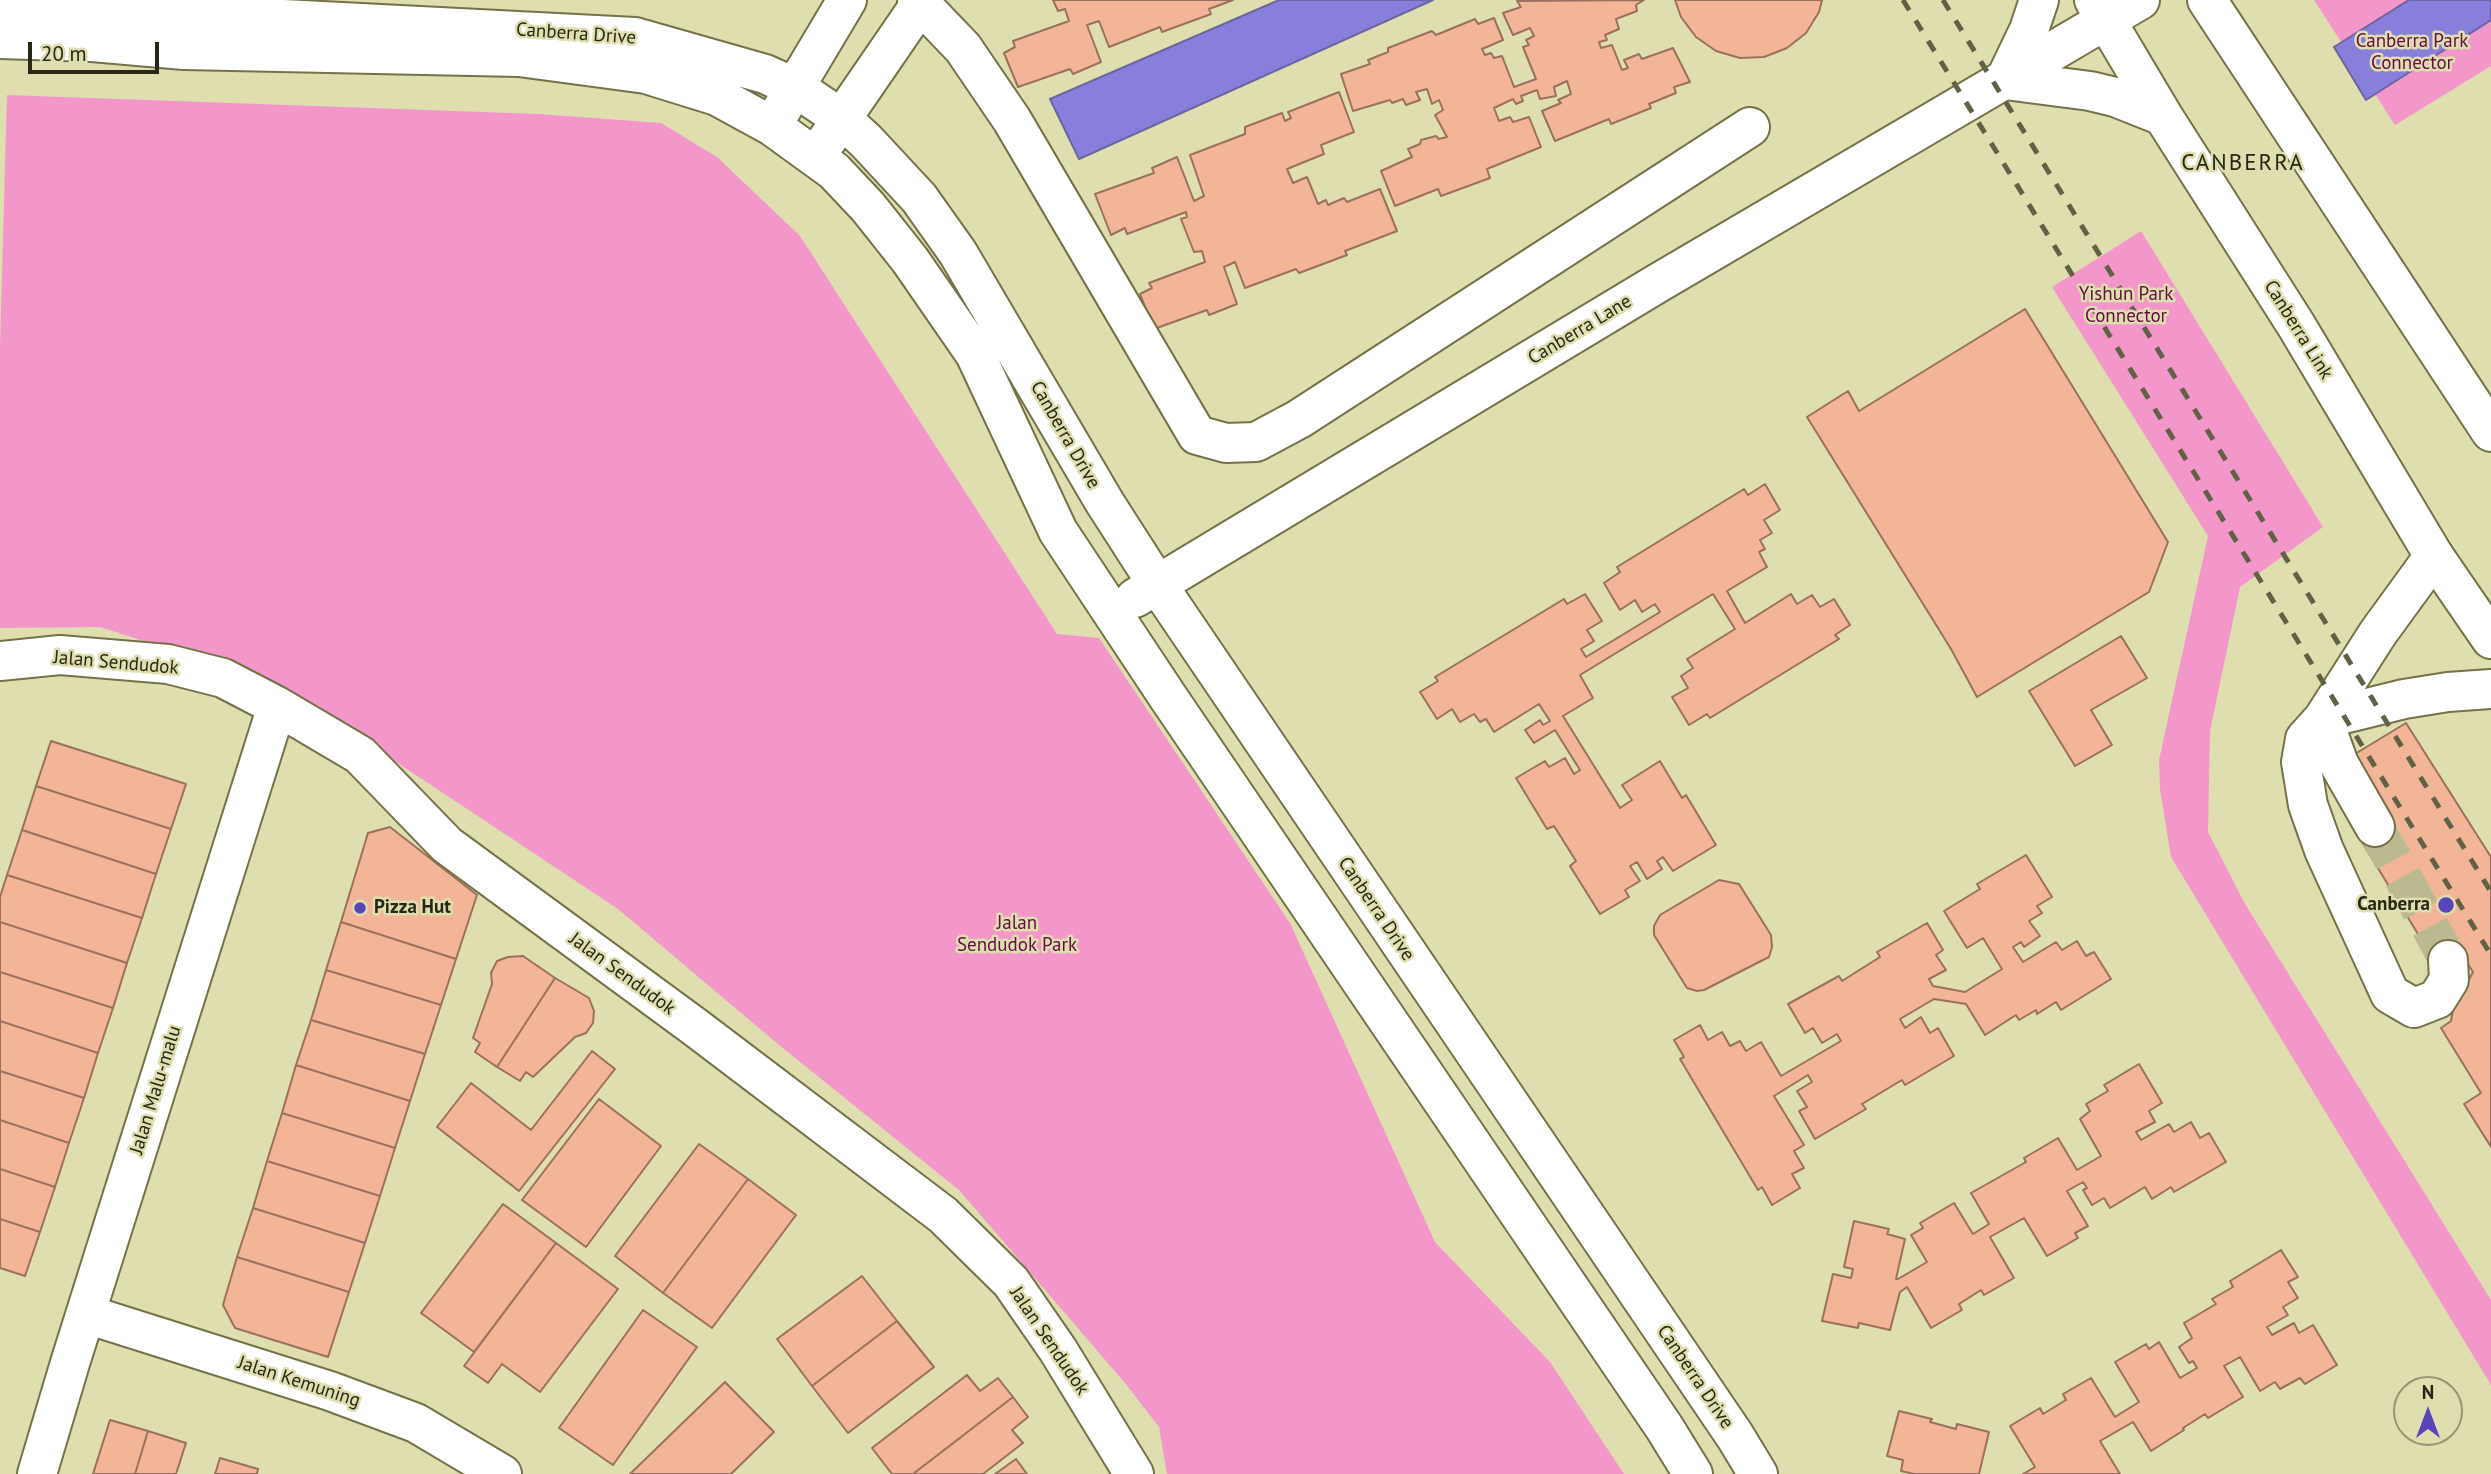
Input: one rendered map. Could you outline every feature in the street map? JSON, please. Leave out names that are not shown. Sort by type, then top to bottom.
[{"type":"street","points":[[772,126],[847,0]]},
{"type":"street","points":[[2005,80],[2029,30],[2039,0]]},
{"type":"street","points":[[2005,80],[2101,10],[2140,0]]},
{"type":"street","points":[[2207,0],[2491,432]]},
{"type":"street","points":[[815,156],[920,1],[963,48],[1013,120],[1197,435],[1226,443],[1256,442],[1298,419],[1750,127]]},
{"type":"street","name":"Canberra Drive","points":[[0,8],[186,21],[635,37],[765,74],[796,88],[842,119],[919,198],[958,253],[1105,503],[1157,584],[1735,1436],[1758,1474]]},
{"type":"street","name":"Canberra Link","points":[[2101,10],[2163,116],[2297,325],[2434,556],[2491,639]]},
{"type":"street","name":"Canberra Drive","points":[[0,39],[92,42],[186,21],[519,57],[646,74],[717,96],[772,126],[834,170],[868,207],[910,260],[975,354],[1058,531],[1664,1427],[1693,1474]]},
{"type":"street","points":[[2005,80],[2090,91],[2115,97],[2163,116]]},
{"type":"street","name":"Canberra Lane","points":[[1157,584],[1658,283],[2005,80]]},
{"type":"street","points":[[2434,556],[2378,633],[2323,719],[2305,739],[2301,762],[2308,805],[2324,850],[2390,994],[2414,1008],[2437,999],[2449,980],[2448,960]]},
{"type":"street","points":[[1112,612],[1157,584]]},
{"type":"street","name":"Jalan Sendudok","points":[[0,662],[60,655],[168,664],[223,678],[277,706],[359,755],[447,845],[695,1027],[943,1215],[1011,1282],[1058,1350],[1135,1474]]},
{"type":"street","points":[[2323,719],[2404,699],[2491,689]]},
{"type":"street","name":"Jalan Malu-malu","points":[[37,1474],[277,706]]},
{"type":"street","points":[[2323,719],[2339,764],[2375,827]]},
{"type":"street","name":"Jalan Kemuning","points":[[86,1314],[330,1391],[416,1423],[502,1474]]},
{"type":"green space","name":"Canberra Park Connector","points":[[2314,0],[2491,0],[2491,66],[2395,125]]},
{"type":"green space","name":"Jalan Sendudok Park","points":[[7,95],[539,114],[661,123],[717,157],[800,236],[1057,634],[1099,638],[1290,923],[1435,1242],[1550,1362],[1624,1474],[1167,1474],[1159,1427],[1125,1383],[959,1190],[779,1045],[618,909],[280,685],[100,627],[0,628],[0,347]]},
{"type":"green space","name":"Yishun Park Connector","points":[[2141,231],[2323,527],[2240,587],[2210,731],[2208,832],[2245,904],[2491,1300],[2491,1385],[2171,857],[2160,789],[2159,760],[2208,536],[2052,287]]},
{"type":"shaded area","points":[[1279,0],[1433,0],[1079,159],[1050,99]]},
{"type":"shaded area","points":[[2409,0],[2491,0],[2491,20],[2366,100],[2334,47]]},
{"type":"building","points":[[1053,0],[1233,0],[1209,9],[1211,14],[1162,32],[1160,27],[1109,47],[1099,21],[1087,25],[1101,62],[1073,74],[1070,69],[1018,87],[1004,53],[1015,47],[1013,41],[1069,21],[1065,9],[1058,11]]},
{"type":"building","points":[[1644,0],[1636,5],[1637,11],[1616,19],[1619,29],[1605,35],[1607,40],[1599,42],[1601,48],[1612,45],[1622,70],[1628,68],[1624,60],[1639,54],[1642,59],[1673,48],[1690,82],[1674,87],[1676,93],[1649,104],[1651,108],[1611,124],[1609,119],[1555,141],[1542,111],[1561,103],[1558,100],[1571,94],[1567,81],[1554,87],[1556,96],[1540,99],[1537,90],[1521,96],[1523,101],[1516,104],[1513,99],[1494,108],[1499,121],[1510,117],[1513,122],[1529,117],[1541,147],[1487,169],[1490,178],[1441,196],[1438,189],[1395,206],[1381,171],[1412,157],[1408,149],[1420,144],[1421,140],[1436,136],[1439,139],[1447,137],[1435,115],[1443,110],[1439,100],[1432,104],[1427,89],[1416,92],[1420,100],[1406,105],[1403,99],[1392,103],[1390,100],[1353,111],[1341,74],[1370,64],[1368,60],[1388,52],[1388,48],[1432,31],[1436,35],[1475,19],[1478,24],[1494,18],[1503,40],[1482,49],[1485,55],[1491,53],[1494,58],[1502,56],[1514,87],[1536,79],[1523,47],[1529,45],[1526,40],[1534,36],[1530,28],[1513,35],[1503,13],[1521,7],[1517,1]]},
{"type":"building","points":[[1675,0],[1822,0],[1819,12],[1806,33],[1787,48],[1764,57],[1740,58],[1716,51],[1696,37],[1681,17]]},
{"type":"building","points":[[1339,92],[1354,132],[1321,145],[1324,154],[1287,169],[1293,183],[1307,177],[1318,204],[1326,200],[1328,205],[1344,198],[1347,202],[1380,189],[1397,231],[1345,251],[1347,255],[1299,273],[1296,269],[1245,288],[1235,262],[1224,267],[1237,304],[1209,315],[1207,310],[1154,329],[1140,294],[1152,288],[1149,283],[1205,262],[1202,251],[1194,252],[1181,219],[1187,217],[1186,212],[1127,234],[1125,228],[1111,235],[1095,194],[1154,173],[1152,168],[1177,157],[1194,201],[1204,196],[1190,155],[1245,134],[1245,127],[1282,113],[1285,121],[1291,118],[1288,112]]},
{"type":"building","points":[[2025,309],[2168,542],[2149,592],[1977,697],[1951,649],[1807,417],[1848,391],[1859,411]]},
{"type":"building","points":[[1765,484],[1780,510],[1764,520],[1772,533],[1760,540],[1765,549],[1759,552],[1767,567],[1727,591],[1745,623],[1791,594],[1797,604],[1812,595],[1820,607],[1834,599],[1850,625],[1835,635],[1839,639],[1710,718],[1707,714],[1689,725],[1672,697],[1688,688],[1681,676],[1693,668],[1687,659],[1735,629],[1713,594],[1580,675],[1593,698],[1563,716],[1620,808],[1632,800],[1622,785],[1660,761],[1682,798],[1686,795],[1716,845],[1673,871],[1663,857],[1657,861],[1662,869],[1647,879],[1637,862],[1630,866],[1640,881],[1625,890],[1629,897],[1600,914],[1570,866],[1576,861],[1554,826],[1547,829],[1516,778],[1545,761],[1549,767],[1565,758],[1574,774],[1580,770],[1555,730],[1534,743],[1525,730],[1540,720],[1543,725],[1550,721],[1539,704],[1494,732],[1486,719],[1480,722],[1474,714],[1460,722],[1452,709],[1437,719],[1420,692],[1438,681],[1435,677],[1564,599],[1567,604],[1585,594],[1602,621],[1587,630],[1594,641],[1581,649],[1586,657],[1660,612],[1655,604],[1642,612],[1635,600],[1620,610],[1604,583],[1620,572],[1617,567],[1744,489],[1748,495]]},
{"type":"building","points":[[2121,636],[2147,678],[2091,710],[2112,745],[2075,766],[2029,691]]},
{"type":"building","name":"Canberra","points":[[2406,723],[2491,857],[2491,1147],[2464,1104],[2481,1093],[2441,1028],[2451,1021],[2453,1009],[2473,972],[2460,952],[2438,967],[2359,837],[2392,816],[2355,754]]},
{"type":"building","points":[[51,741],[186,784],[171,829],[36,786]]},
{"type":"building","points":[[36,786],[171,829],[156,874],[22,830]]},
{"type":"building","points":[[390,827],[477,895],[456,959],[341,922],[368,833]]},
{"type":"building","points":[[22,830],[156,874],[142,918],[7,875]]},
{"type":"building","points":[[2026,855],[2052,897],[2037,906],[2042,913],[2029,921],[2040,936],[2024,947],[2021,942],[2013,947],[2023,962],[2056,942],[2062,950],[2077,941],[2086,956],[2094,952],[2111,979],[2061,1010],[2056,1002],[2037,1014],[2036,1010],[2019,1020],[2016,1015],[1985,1035],[1966,1004],[1934,999],[1900,1019],[1905,1028],[1921,1017],[1930,1033],[1938,1028],[1954,1056],[1905,1085],[1902,1080],[1862,1104],[1866,1109],[1815,1139],[1799,1111],[1807,1107],[1797,1091],[1812,1082],[1808,1075],[1774,1096],[1804,1145],[1794,1151],[1804,1168],[1792,1174],[1800,1188],[1772,1205],[1762,1187],[1758,1190],[1680,1059],[1684,1057],[1674,1040],[1700,1025],[1708,1040],[1722,1032],[1730,1046],[1740,1041],[1746,1051],[1761,1042],[1781,1076],[1841,1041],[1837,1034],[1822,1043],[1813,1028],[1805,1033],[1788,1004],[1839,976],[1842,981],[1880,957],[1877,952],[1927,923],[1943,950],[1936,955],[1946,970],[1929,979],[1933,986],[1965,992],[2002,969],[1983,938],[1967,948],[1944,911],[1980,889],[1977,884]]},
{"type":"building","points":[[7,875],[142,918],[127,963],[0,922],[0,897]]},
{"type":"building","points":[[1719,880],[1739,884],[1771,935],[1772,947],[1769,957],[1697,991],[1687,988],[1654,935],[1654,926],[1660,915]]},
{"type":"building","points":[[0,922],[127,963],[113,1008],[0,972]]},
{"type":"building","points":[[341,922],[456,959],[441,1005],[326,970]]},
{"type":"building","points":[[523,956],[555,978],[497,1067],[475,1052],[480,1043],[473,1038],[492,984],[491,973],[497,961]]},
{"type":"building","points":[[326,970],[441,1005],[425,1054],[311,1020]]},
{"type":"building","points":[[0,972],[113,1008],[98,1053],[0,1021]]},
{"type":"building","points":[[555,978],[589,998],[594,1011],[593,1023],[586,1033],[575,1037],[533,1077],[526,1072],[520,1081],[497,1067]]},
{"type":"building","points":[[311,1020],[425,1054],[410,1101],[296,1065]]},
{"type":"building","points":[[0,1021],[98,1053],[84,1098],[0,1071]]},
{"type":"building","points":[[592,1051],[615,1069],[519,1191],[437,1127],[471,1083],[531,1130]]},
{"type":"building","points":[[2139,1064],[2162,1103],[2149,1111],[2155,1122],[2136,1132],[2141,1140],[2169,1124],[2174,1132],[2191,1122],[2200,1138],[2209,1133],[2226,1162],[2174,1192],[2171,1187],[2152,1199],[2145,1187],[2110,1208],[2104,1198],[2092,1205],[2083,1190],[2087,1188],[2083,1182],[2067,1191],[2088,1226],[2075,1233],[2078,1238],[2047,1256],[2024,1218],[1990,1237],[2014,1278],[1984,1295],[1981,1290],[1959,1304],[1962,1310],[1931,1328],[1907,1287],[1900,1292],[1890,1330],[1859,1323],[1858,1328],[1822,1321],[1833,1274],[1851,1278],[1853,1269],[1844,1267],[1854,1221],[1889,1229],[1887,1234],[1905,1239],[1898,1279],[1927,1262],[1911,1235],[1923,1228],[1920,1223],[1954,1203],[1973,1234],[1989,1224],[1971,1193],[2026,1162],[2024,1158],[2058,1138],[2077,1170],[2101,1156],[2080,1119],[2090,1111],[2086,1104],[2108,1091],[2104,1085]]},
{"type":"building","points":[[296,1065],[410,1101],[395,1148],[282,1113]]},
{"type":"building","points":[[0,1071],[84,1098],[69,1143],[0,1120]]},
{"type":"building","points":[[599,1099],[661,1146],[586,1247],[522,1200]]},
{"type":"building","points":[[282,1113],[395,1148],[380,1196],[267,1161]]},
{"type":"building","points":[[0,1120],[69,1143],[55,1187],[0,1169]]},
{"type":"building","points":[[699,1144],[748,1179],[663,1293],[615,1256]]},
{"type":"building","points":[[267,1161],[380,1196],[365,1243],[253,1208]]},
{"type":"building","points":[[0,1169],[55,1187],[40,1232],[0,1219]]},
{"type":"building","points":[[748,1179],[796,1215],[712,1328],[663,1293]]},
{"type":"building","points":[[503,1204],[556,1243],[474,1352],[421,1313]]},
{"type":"building","points":[[253,1208],[365,1243],[349,1292],[237,1257]]},
{"type":"building","points":[[0,1219],[40,1232],[25,1276],[0,1268]]},
{"type":"building","points":[[556,1243],[618,1289],[540,1392],[502,1364],[488,1383],[464,1366]]},
{"type":"building","points":[[2281,1250],[2298,1277],[2288,1282],[2298,1298],[2283,1307],[2288,1315],[2267,1327],[2272,1335],[2294,1323],[2299,1333],[2313,1325],[2337,1365],[2305,1384],[2300,1378],[2280,1389],[2275,1382],[2260,1391],[2240,1357],[2224,1366],[2243,1397],[2208,1418],[2205,1414],[2151,1451],[2133,1422],[2100,1441],[2120,1474],[2023,1474],[2035,1467],[2010,1426],[2040,1408],[2043,1414],[2066,1400],[2063,1394],[2091,1378],[2115,1417],[2139,1402],[2115,1362],[2146,1344],[2149,1349],[2159,1342],[2180,1378],[2197,1368],[2193,1361],[2189,1363],[2179,1347],[2192,1338],[2184,1323],[2216,1304],[2212,1299],[2233,1287],[2230,1281]]},
{"type":"building","points":[[237,1257],[349,1292],[328,1357],[235,1328],[223,1305]]},
{"type":"building","points":[[862,1276],[897,1321],[812,1386],[777,1339]]},
{"type":"building","points":[[643,1310],[697,1347],[613,1465],[559,1428]]},
{"type":"building","points":[[897,1321],[934,1367],[848,1433],[812,1386]]},
{"type":"building","points":[[967,1375],[980,1391],[998,1378],[1013,1397],[913,1474],[892,1474],[872,1448]]},
{"type":"building","points":[[725,1382],[774,1432],[731,1474],[630,1474]]},
{"type":"building","points":[[1013,1397],[1028,1417],[1012,1430],[1023,1443],[983,1474],[913,1474]]},
{"type":"building","points":[[1899,1411],[1932,1419],[1930,1422],[1956,1429],[1957,1424],[1989,1432],[1979,1474],[1914,1474],[1901,1471],[1903,1460],[1887,1456]]},
{"type":"building","points":[[110,1420],[148,1431],[135,1474],[93,1474]]},
{"type":"building","points":[[148,1431],[186,1443],[176,1474],[135,1474]]},
{"type":"building","points":[[220,1458],[258,1469],[257,1474],[215,1474]]},
{"type":"building","points":[[1016,1459],[1027,1474],[995,1474]]},
{"type":"tunnel","points":[[2375,827],[2448,960]]},
{"type":"railway","points":[[1903,0],[2491,955]]},
{"type":"railway","points":[[1943,0],[2491,892]]},
{"type":"place","name":"Canberra","points":[[2446,905]]},
{"type":"place","name":"Pizza Hut","points":[[360,908]]},
{"type":"district","name":"CANBERRA","points":[[2243,163]]}]
